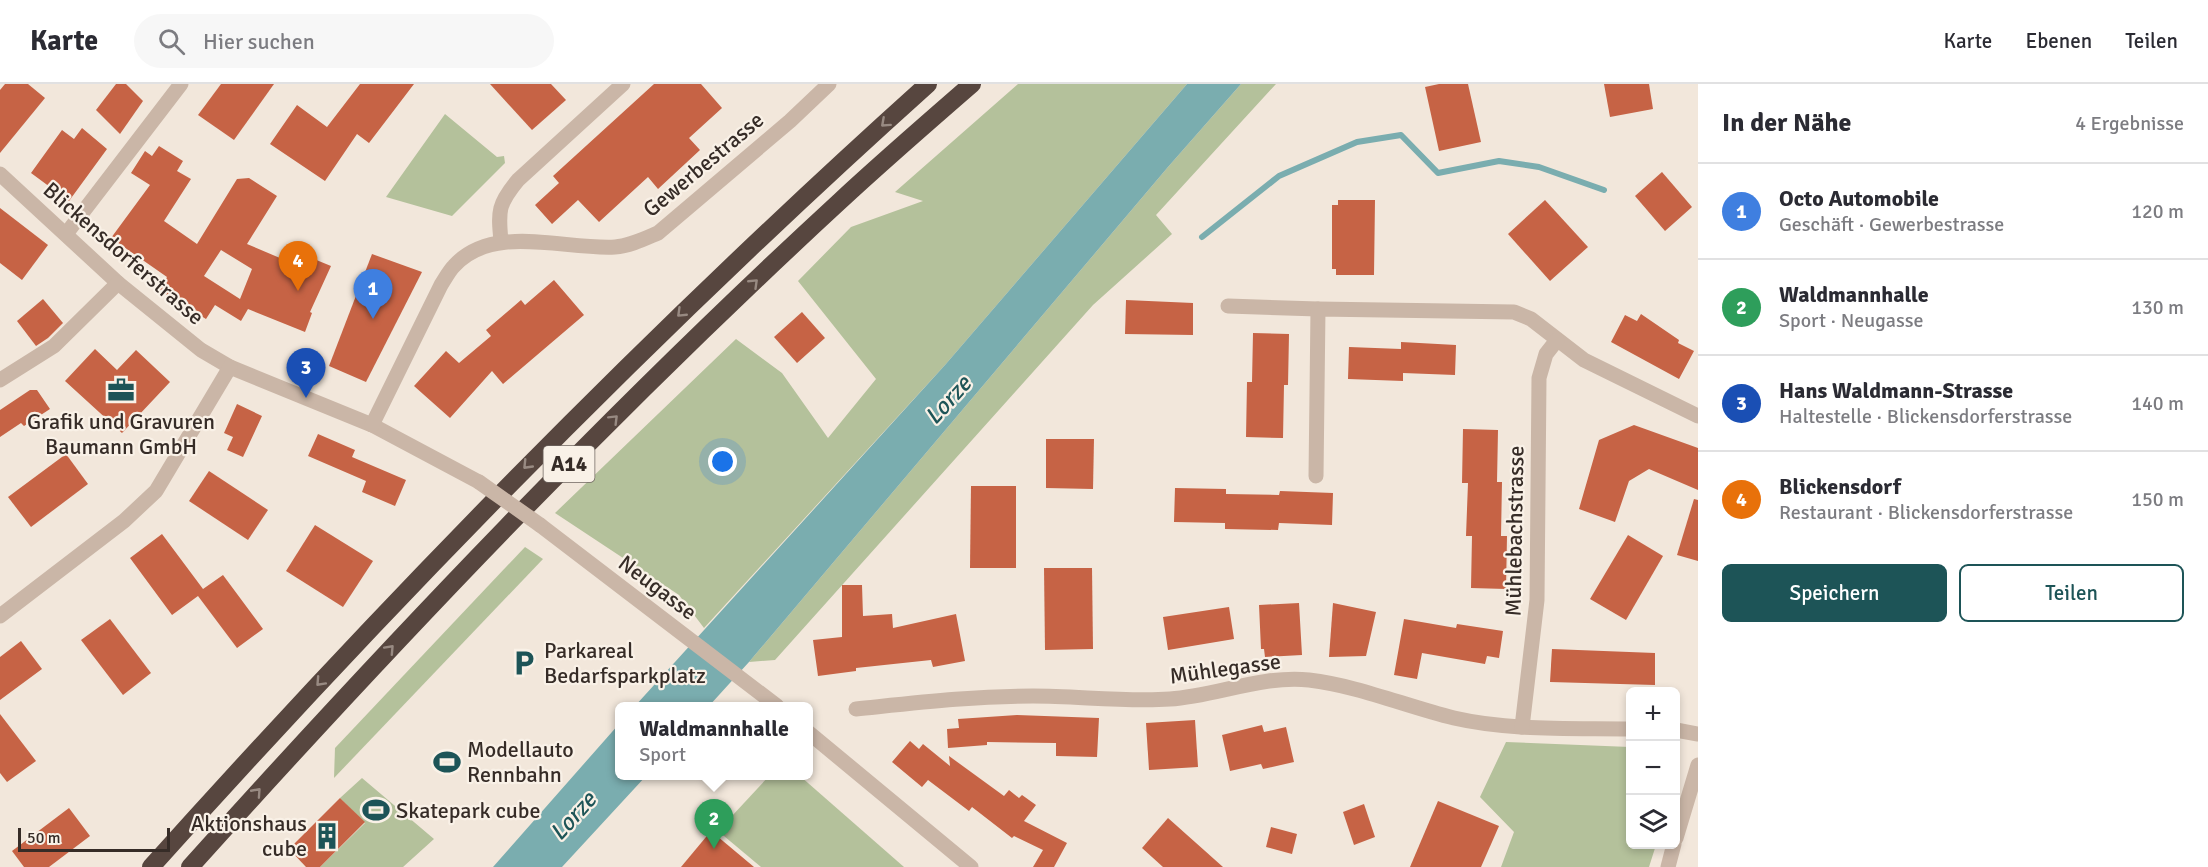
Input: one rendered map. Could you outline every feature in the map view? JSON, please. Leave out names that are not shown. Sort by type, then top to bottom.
[{"type":"highway","name":"A14","points":[[152,867],[374,625],[573,419],[695,300],[928,84]]},
{"type":"highway","name":"A14","points":[[190,867],[360,681],[570,463],[839,202],[972,84]]},
{"type":"street","points":[[66,234],[181,84]]},
{"type":"street","points":[[501,241],[499,216],[503,198],[518,180],[623,84]]},
{"type":"street","name":"Gewerbestrasse","points":[[372,425],[441,285],[455,265],[477,249],[501,241],[615,247],[638,242],[658,233],[790,121],[829,84]]},
{"type":"street","name":"Blickensdorferstrasse","points":[[0,174],[118,284],[201,350],[230,367],[372,425],[478,482],[540,525]]},
{"type":"street","points":[[0,380],[54,345],[118,284]]},
{"type":"street","points":[[1228,306],[1514,312],[1531,319],[1584,360],[1698,416]]},
{"type":"street","points":[[1316,476],[1318,309]]},
{"type":"street","name":"Mühlebachstrasse","points":[[1522,727],[1537,600],[1539,378],[1546,354],[1557,340]]},
{"type":"street","points":[[0,616],[124,521],[156,491],[230,367]]},
{"type":"street","name":"Neugasse","points":[[540,525],[772,702]]},
{"type":"street","name":"Mühlegasse","points":[[856,709],[945,700],[1032,696],[1166,699],[1197,697],[1271,681],[1307,680],[1358,689],[1455,718],[1522,727],[1626,729]]},
{"type":"street","points":[[1680,731],[1698,734]]},
{"type":"street","points":[[813,736],[971,867]]},
{"type":"street","points":[[1680,825],[1698,765]]},
{"type":"street","points":[[1668,867],[1673,849]]},
{"type":"green space","points":[[1018,84],[1187,84],[945,365],[704,628],[679,595],[555,513],[736,339],[782,373],[828,438],[876,379],[798,281],[851,227],[923,201],[895,192]]},
{"type":"green space","points":[[1241,84],[1276,84],[1156,215],[1172,234],[1093,305],[775,660],[749,662],[1168,167]]},
{"type":"green space","points":[[445,114],[497,157],[504,156],[505,163],[452,216],[386,197]]},
{"type":"green space","points":[[525,547],[543,559],[334,778],[335,748]]},
{"type":"green space","points":[[1506,742],[1626,747],[1626,849],[1655,849],[1649,867],[1501,867],[1514,832],[1480,797]]},
{"type":"green space","name":"Skatepark cube","points":[[362,778],[434,839],[403,867],[320,867],[365,823],[340,798]]},
{"type":"green space","points":[[765,780],[805,780],[904,867],[761,867],[718,831]]},
{"type":"water","name":"Lorze","points":[[1187,84],[1241,84],[713,702],[639,702],[945,365]]},
{"type":"water","name":"Lorze","points":[[615,729],[615,780],[642,780],[562,867],[493,867]]},
{"type":"building","points":[[5,84],[28,84],[45,98],[0,153],[0,90]]},
{"type":"building","points":[[116,84],[126,84],[143,101],[120,134],[96,110]]},
{"type":"building","points":[[221,84],[274,84],[234,140],[198,115]]},
{"type":"building","points":[[360,84],[414,84],[369,143],[357,134],[325,181],[270,144],[297,105],[327,127]]},
{"type":"building","points":[[490,84],[551,84],[566,100],[532,130]]},
{"type":"building","points":[[654,84],[701,84],[722,108],[689,138],[700,150],[658,189],[648,177],[599,222],[578,200],[552,224],[535,205],[559,183],[553,176]]},
{"type":"building","points":[[1439,84],[1468,84],[1481,142],[1439,151],[1425,87]]},
{"type":"building","points":[[1604,84],[1649,84],[1653,109],[1610,117]]},
{"type":"building","points":[[82,128],[107,149],[69,201],[31,173],[62,130],[74,139]]},
{"type":"building","points":[[159,146],[183,161],[177,171],[191,179],[164,221],[197,244],[237,179],[249,178],[277,196],[247,244],[287,261],[292,250],[331,266],[310,312],[312,313],[305,332],[248,309],[241,321],[215,305],[206,319],[159,290],[167,277],[111,238],[150,185],[131,173],[145,151],[152,156]],"holes":[[[221,250],[252,269],[240,299],[204,276]]]},
{"type":"building","points":[[1662,172],[1692,207],[1665,231],[1635,196]]},
{"type":"building","points":[[1338,200],[1375,200],[1374,275],[1336,275],[1336,269],[1332,269],[1332,205],[1338,205]]},
{"type":"building","points":[[1545,200],[1588,247],[1550,281],[1508,234]]},
{"type":"building","points":[[0,208],[48,245],[22,280],[0,263]]},
{"type":"building","points":[[372,254],[422,272],[366,382],[329,366]]},
{"type":"building","points":[[554,280],[584,315],[503,384],[492,371],[450,418],[414,386],[446,351],[459,363],[491,336],[486,330],[521,300],[525,305]]},
{"type":"building","points":[[43,299],[63,323],[36,346],[17,321]]},
{"type":"building","points":[[1126,300],[1193,303],[1193,335],[1125,334]]},
{"type":"building","points":[[802,312],[825,338],[797,363],[774,337]]},
{"type":"building","points":[[1641,314],[1679,340],[1678,343],[1694,351],[1679,379],[1611,342],[1625,315],[1637,321]]},
{"type":"building","points":[[1253,333],[1289,334],[1288,385],[1284,385],[1283,438],[1246,437],[1247,382],[1252,382]]},
{"type":"building","points":[[1401,342],[1456,345],[1455,375],[1403,373],[1403,381],[1348,379],[1349,347],[1401,349]]},
{"type":"building","points":[[95,349],[117,370],[136,350],[170,382],[122,433],[65,381]]},
{"type":"building","points":[[30,390],[37,390],[50,409],[24,426],[21,423],[0,437],[0,410]]},
{"type":"building","points":[[237,404],[262,416],[243,457],[227,450],[233,437],[224,433]]},
{"type":"building","points":[[1634,425],[1698,448],[1698,490],[1649,469],[1629,481],[1615,522],[1579,509],[1599,440]]},
{"type":"building","points":[[1463,429],[1498,430],[1497,482],[1502,482],[1501,536],[1507,536],[1506,589],[1471,588],[1472,536],[1466,536],[1468,483],[1462,483]]},
{"type":"building","points":[[318,434],[355,450],[352,457],[406,480],[395,506],[362,492],[366,481],[308,456]]},
{"type":"building","points":[[1046,439],[1094,439],[1093,489],[1046,488]]},
{"type":"building","points":[[66,454],[88,484],[31,527],[8,497]]},
{"type":"building","points":[[209,471],[268,510],[248,540],[189,501]]},
{"type":"building","points":[[971,486],[1016,486],[1016,568],[970,568]]},
{"type":"building","points":[[1175,488],[1226,489],[1226,494],[1279,495],[1280,491],[1333,493],[1332,525],[1279,523],[1278,530],[1225,529],[1225,523],[1174,522]]},
{"type":"building","points":[[1694,499],[1698,500],[1698,561],[1677,555]]},
{"type":"building","points":[[315,525],[373,561],[343,607],[286,571]]},
{"type":"building","points":[[162,534],[203,589],[223,575],[263,629],[237,648],[198,596],[172,615],[130,558]]},
{"type":"building","points":[[1628,535],[1663,556],[1626,620],[1590,599]]},
{"type":"building","points":[[1044,568],[1092,568],[1093,649],[1045,650]]},
{"type":"building","points":[[842,585],[862,585],[863,616],[892,614],[893,628],[956,614],[965,661],[933,667],[931,660],[856,668],[856,671],[818,676],[813,640],[842,637]]},
{"type":"building","points":[[1299,603],[1302,655],[1265,657],[1264,649],[1261,649],[1259,605]]},
{"type":"building","points":[[1333,603],[1376,612],[1366,656],[1329,657]]},
{"type":"building","points":[[1229,607],[1234,639],[1168,650],[1163,617]]},
{"type":"building","points":[[110,619],[151,673],[123,695],[81,640]]},
{"type":"building","points":[[1404,619],[1456,628],[1457,624],[1503,631],[1499,658],[1487,656],[1485,664],[1422,653],[1417,679],[1394,675]]},
{"type":"building","points":[[21,641],[42,669],[0,700],[0,657]]},
{"type":"building","points":[[1552,649],[1655,653],[1655,685],[1550,682]]},
{"type":"building","points":[[0,714],[36,761],[7,782],[0,773]]},
{"type":"building","points":[[1017,715],[1099,718],[1097,757],[1056,756],[1056,743],[987,742],[987,745],[948,748],[947,729],[959,728],[958,719]]},
{"type":"building","points":[[1195,720],[1198,767],[1149,770],[1146,723]]},
{"type":"building","points":[[1262,725],[1264,732],[1286,727],[1294,762],[1263,769],[1261,764],[1230,771],[1222,735]]},
{"type":"building","points":[[910,741],[919,749],[923,744],[950,766],[949,756],[1004,796],[1009,790],[1019,798],[1022,795],[1036,805],[1024,821],[1067,843],[1054,867],[1033,867],[1043,850],[1014,836],[1012,838],[972,807],[969,811],[928,780],[922,787],[892,762]]},
{"type":"building","name":"Aktionshaus cube","points":[[340,798],[365,822],[320,867],[306,867],[289,849]]},
{"type":"building","points":[[1438,801],[1499,826],[1481,867],[1410,867]]},
{"type":"building","points":[[1364,804],[1375,837],[1354,845],[1343,812]]},
{"type":"building","points":[[69,808],[90,836],[49,867],[24,867],[12,851]]},
{"type":"building","points":[[1168,818],[1223,867],[1163,867],[1142,848]]},
{"type":"building","points":[[1271,827],[1297,834],[1292,854],[1266,847]]},
{"type":"building","points":[[711,831],[754,867],[681,867]]},
{"type":"waterway","points":[[1202,237],[1279,176],[1357,142],[1401,135],[1438,173],[1499,161],[1539,167],[1604,190]]},
{"type":"place","name":"Blickensdorf","points":[[298,291]]},
{"type":"place","name":"Octo Automobile","points":[[373,319]]},
{"type":"place","name":"Grafik und Gravuren Baumann GmbH","points":[[121,390]]},
{"type":"place","name":"Hans Waldmann-Strasse","points":[[306,398]]},
{"type":"place","name":"Parkareal Bedarfsparkplatz","points":[[524,663]]},
{"type":"place","name":"Modellauto Rennbahn","points":[[447,762]]},
{"type":"place","name":"Skatepark cube","points":[[376,810]]},
{"type":"place","name":"Aktionshaus cube","points":[[327,836]]},
{"type":"place","name":"Waldmannhalle","points":[[714,849]]}]
